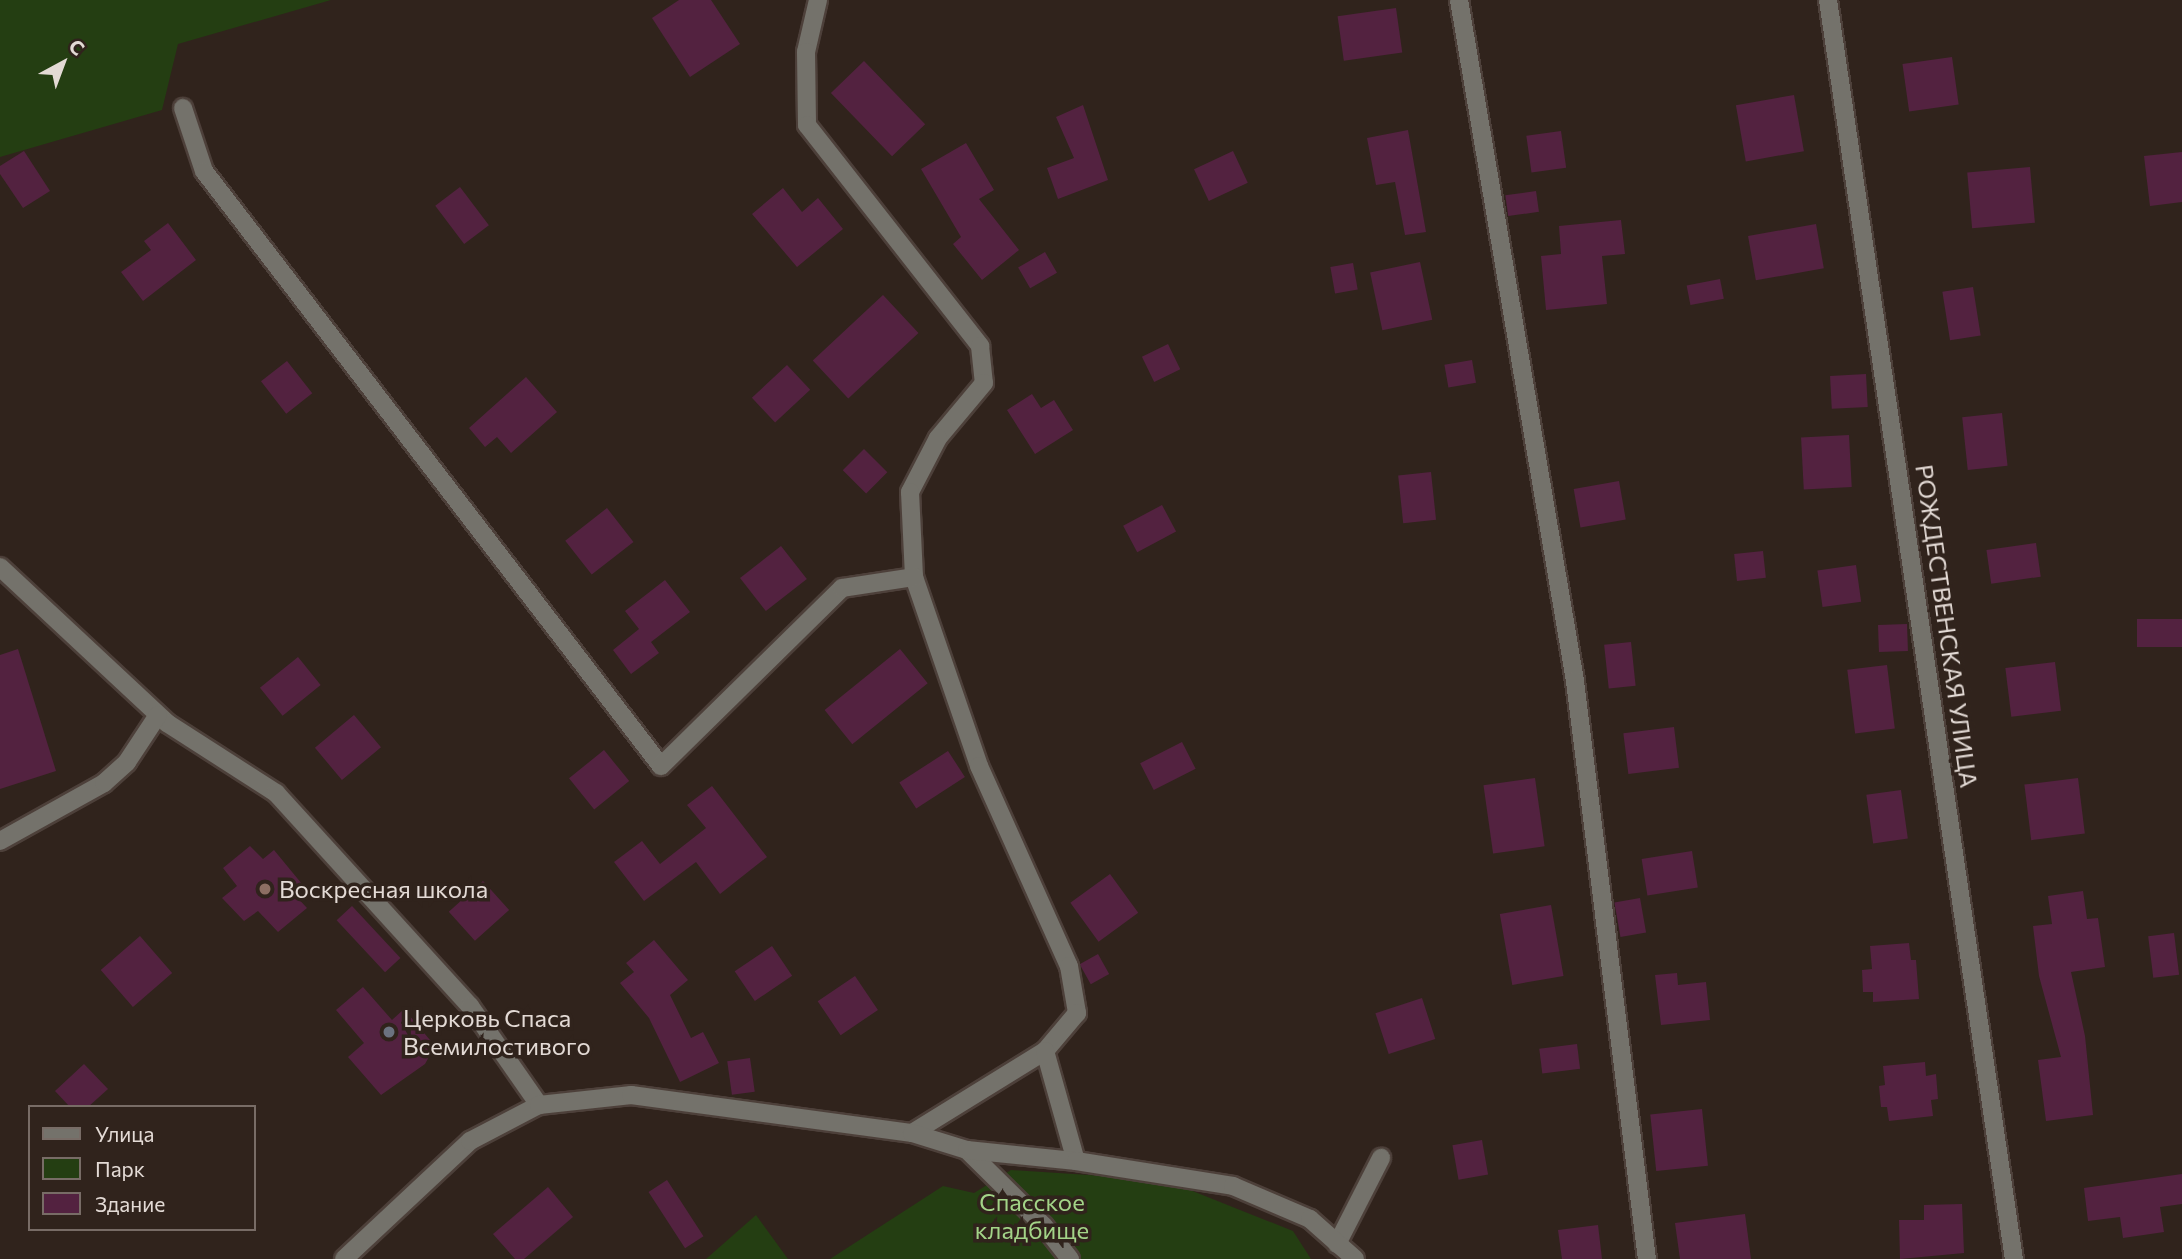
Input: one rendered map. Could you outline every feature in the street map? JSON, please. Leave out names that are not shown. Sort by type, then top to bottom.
[{"type":"street","points":[[818,0],[806,52],[807,125],[980,346],[984,383],[938,438],[910,492],[914,577],[979,766],[1069,966],[1077,1013],[1045,1051],[912,1133]]},
{"type":"street","points":[[1459,0],[1575,681],[1647,1259]]},
{"type":"street","name":"РОЖДЕСТВЕНСКАЯ УЛИЦА","points":[[1828,0],[2014,1259]]},
{"type":"street","points":[[183,108],[204,171],[661,766],[842,588],[914,577]]},
{"type":"street","points":[[0,567],[158,715],[276,793],[470,1006],[539,1105]]},
{"type":"street","points":[[0,841],[104,783],[127,762],[158,715]]},
{"type":"street","points":[[1045,1051],[1076,1161]]},
{"type":"street","points":[[344,1259],[470,1141],[539,1105],[631,1095],[912,1133],[967,1150],[1076,1161],[1233,1186],[1310,1219],[1355,1259]]},
{"type":"street","points":[[967,1150],[1044,1226],[1070,1259]]},
{"type":"street","points":[[1337,1244],[1381,1158]]},
{"type":"green space","points":[[0,0],[331,0],[178,44],[162,110],[0,157]]},
{"type":"green space","name":"Спасское кладбище","points":[[1011,1170],[1165,1180],[1293,1231],[1311,1259],[830,1259],[943,1186],[974,1193]]},
{"type":"green space","points":[[756,1215],[788,1259],[706,1259]]},
{"type":"building","points":[[679,0],[711,0],[740,44],[690,77],[652,18]]},
{"type":"building","points":[[1396,8],[1402,53],[1344,61],[1338,16]]},
{"type":"building","points":[[1952,57],[1959,105],[1909,111],[1902,64]]},
{"type":"building","points":[[864,61],[925,124],[892,156],[831,93]]},
{"type":"building","points":[[1794,95],[1804,151],[1746,161],[1736,105]]},
{"type":"building","points":[[1083,105],[1108,180],[1058,199],[1047,168],[1074,158],[1056,117]]},
{"type":"building","points":[[1408,130],[1426,232],[1405,235],[1395,182],[1376,185],[1367,138]]},
{"type":"building","points":[[1561,131],[1566,168],[1531,173],[1526,136]]},
{"type":"building","points":[[966,143],[994,190],[979,199],[1019,250],[982,280],[953,244],[961,237],[921,169]]},
{"type":"building","points":[[24,151],[50,191],[23,208],[0,174],[0,166]]},
{"type":"building","points":[[1233,151],[1248,183],[1209,201],[1194,169]]},
{"type":"building","points":[[2182,152],[2182,202],[2150,206],[2144,156]]},
{"type":"building","points":[[2030,167],[2035,223],[1972,228],[1967,172]]},
{"type":"building","points":[[460,187],[489,225],[464,244],[435,206]]},
{"type":"building","points":[[783,188],[802,212],[818,198],[843,229],[797,267],[752,214]]},
{"type":"building","points":[[1536,191],[1539,212],[1508,216],[1505,195]]},
{"type":"building","points":[[1621,220],[1625,254],[1602,256],[1607,304],[1546,310],[1541,256],[1561,254],[1559,226]]},
{"type":"building","points":[[168,223],[196,260],[143,301],[121,272],[151,250],[144,241]]},
{"type":"building","points":[[1816,224],[1824,268],[1756,280],[1748,236]]},
{"type":"building","points":[[1045,252],[1057,273],[1030,288],[1018,268]]},
{"type":"building","points":[[1420,262],[1432,320],[1382,330],[1370,273]]},
{"type":"building","points":[[1353,263],[1358,290],[1335,294],[1330,267]]},
{"type":"building","points":[[1720,279],[1724,299],[1690,305],[1687,285]]},
{"type":"building","points":[[1973,287],[1981,335],[1950,340],[1942,292]]},
{"type":"building","points":[[883,295],[918,333],[848,399],[813,360]]},
{"type":"building","points":[[1168,344],[1180,369],[1154,382],[1142,357]]},
{"type":"building","points":[[1472,360],[1476,383],[1448,388],[1444,365]]},
{"type":"building","points":[[287,361],[312,393],[286,414],[261,381]]},
{"type":"building","points":[[787,365],[810,390],[775,423],[752,398]]},
{"type":"building","points":[[1866,374],[1868,407],[1832,409],[1830,376]]},
{"type":"building","points":[[526,377],[557,412],[511,453],[497,437],[485,447],[469,428]]},
{"type":"building","points":[[1032,394],[1041,408],[1054,400],[1073,430],[1035,454],[1007,410]]},
{"type":"building","points":[[2002,413],[2008,466],[1968,470],[1962,417]]},
{"type":"building","points":[[1849,435],[1852,487],[1804,489],[1801,438]]},
{"type":"building","points":[[864,449],[887,472],[866,494],[843,470]]},
{"type":"building","points":[[1431,472],[1436,520],[1403,523],[1398,475]]},
{"type":"building","points":[[1619,481],[1626,519],[1580,527],[1574,489]]},
{"type":"building","points":[[1162,505],[1176,531],[1137,552],[1123,526]]},
{"type":"building","points":[[607,508],[633,542],[592,575],[565,541]]},
{"type":"building","points":[[2036,543],[2041,577],[1991,584],[1986,550]]},
{"type":"building","points":[[781,546],[807,579],[766,611],[740,578]]},
{"type":"building","points":[[1763,551],[1766,578],[1737,581],[1734,554]]},
{"type":"building","points":[[1856,565],[1861,602],[1823,607],[1817,570]]},
{"type":"building","points":[[665,580],[690,612],[651,642],[659,653],[631,674],[613,650],[639,629],[625,611]]},
{"type":"building","points":[[2137,619],[2182,619],[2182,647],[2137,647]]},
{"type":"building","points":[[1907,624],[1908,651],[1879,652],[1878,625]]},
{"type":"building","points":[[1631,642],[1636,686],[1609,689],[1604,645]]},
{"type":"building","points":[[18,649],[56,771],[0,789],[0,655]]},
{"type":"building","points":[[900,649],[928,683],[852,744],[825,710]]},
{"type":"building","points":[[298,657],[321,685],[283,716],[260,688]]},
{"type":"building","points":[[2055,662],[2061,711],[2011,717],[2005,668]]},
{"type":"building","points":[[1887,665],[1895,729],[1855,733],[1847,670]]},
{"type":"building","points":[[354,715],[381,747],[342,780],[315,748]]},
{"type":"building","points":[[1674,727],[1679,768],[1628,774],[1623,733]]},
{"type":"building","points":[[1182,742],[1196,769],[1154,790],[1140,763]]},
{"type":"building","points":[[604,750],[629,781],[594,809],[569,778]]},
{"type":"building","points":[[948,751],[965,777],[916,809],[899,783]]},
{"type":"building","points":[[1535,778],[1545,846],[1493,854],[1484,785]]},
{"type":"building","points":[[2078,778],[2085,834],[2031,840],[2024,785]]},
{"type":"building","points":[[712,786],[767,857],[720,894],[696,862],[644,901],[614,862],[642,841],[660,864],[706,828],[687,805]]},
{"type":"building","points":[[1901,790],[1908,839],[1873,843],[1866,795]]},
{"type":"building","name":"Воскресная школа","points":[[250,846],[263,859],[274,850],[302,884],[293,893],[307,908],[278,932],[258,911],[244,921],[222,898],[237,886],[223,868]]},
{"type":"building","points":[[1692,851],[1698,888],[1647,896],[1642,859]]},
{"type":"building","points":[[1110,874],[1138,913],[1099,942],[1070,903]]},
{"type":"building","points":[[483,881],[509,910],[475,941],[449,912]]},
{"type":"building","points":[[2083,891],[2087,919],[2098,918],[2105,967],[2071,972],[2085,1036],[2093,1115],[2046,1121],[2038,1060],[2061,1057],[2039,976],[2033,926],[2052,924],[2048,896]]},
{"type":"building","points":[[1640,898],[1646,932],[1620,937],[1614,903]]},
{"type":"building","points":[[1551,905],[1564,976],[1512,985],[1500,914]]},
{"type":"building","points":[[352,906],[400,958],[385,972],[337,920]]},
{"type":"building","points":[[2174,933],[2179,975],[2153,978],[2148,936]]},
{"type":"building","points":[[140,936],[172,973],[133,1007],[101,970]]},
{"type":"building","points":[[654,940],[688,980],[670,995],[691,1038],[703,1032],[719,1063],[680,1082],[649,1018],[620,983],[634,972],[626,963]]},
{"type":"building","points":[[1909,943],[1911,960],[1916,960],[1919,999],[1873,1002],[1873,992],[1863,992],[1862,970],[1872,969],[1870,946]]},
{"type":"building","points":[[772,946],[792,976],[755,1001],[735,971]]},
{"type":"building","points":[[1098,954],[1109,974],[1091,984],[1080,964]]},
{"type":"building","points":[[1677,973],[1678,985],[1706,982],[1710,1020],[1661,1025],[1655,975]]},
{"type":"building","points":[[855,976],[878,1010],[841,1035],[818,1001]]},
{"type":"building","name":"Церковь Спаса Всемилостивого","points":[[363,987],[392,1020],[404,1009],[435,1046],[425,1064],[381,1095],[348,1057],[364,1043],[336,1010]]},
{"type":"building","points":[[1422,998],[1435,1039],[1389,1054],[1375,1013]]},
{"type":"building","points":[[1577,1044],[1580,1069],[1542,1073],[1539,1049]]},
{"type":"building","points":[[750,1058],[755,1092],[732,1095],[727,1061]]},
{"type":"building","points":[[1925,1062],[1926,1076],[1936,1074],[1938,1099],[1931,1100],[1933,1116],[1889,1121],[1887,1107],[1881,1107],[1879,1086],[1885,1085],[1883,1066]]},
{"type":"building","points":[[84,1064],[108,1089],[90,1105],[68,1105],[55,1091]]},
{"type":"building","points":[[1702,1109],[1708,1166],[1656,1171],[1650,1114]]},
{"type":"building","points":[[1482,1140],[1488,1174],[1459,1180],[1452,1145]]},
{"type":"building","points":[[2182,1174],[2182,1204],[2160,1207],[2164,1232],[2123,1238],[2120,1217],[2088,1221],[2084,1188]]},
{"type":"building","points":[[667,1180],[703,1236],[685,1248],[649,1192]]},
{"type":"building","points":[[548,1187],[573,1217],[524,1259],[515,1259],[493,1234]]},
{"type":"building","points":[[1962,1204],[1964,1253],[1900,1259],[1899,1220],[1924,1220],[1924,1205]]},
{"type":"building","points":[[1745,1214],[1751,1259],[1680,1259],[1675,1223]]},
{"type":"building","points":[[1598,1225],[1602,1259],[1562,1259],[1558,1230]]},
{"type":"place","name":"Воскресная школа","points":[[265,889]]},
{"type":"place","name":"Церковь Спаса Всемилостивого","points":[[389,1032]]}]
